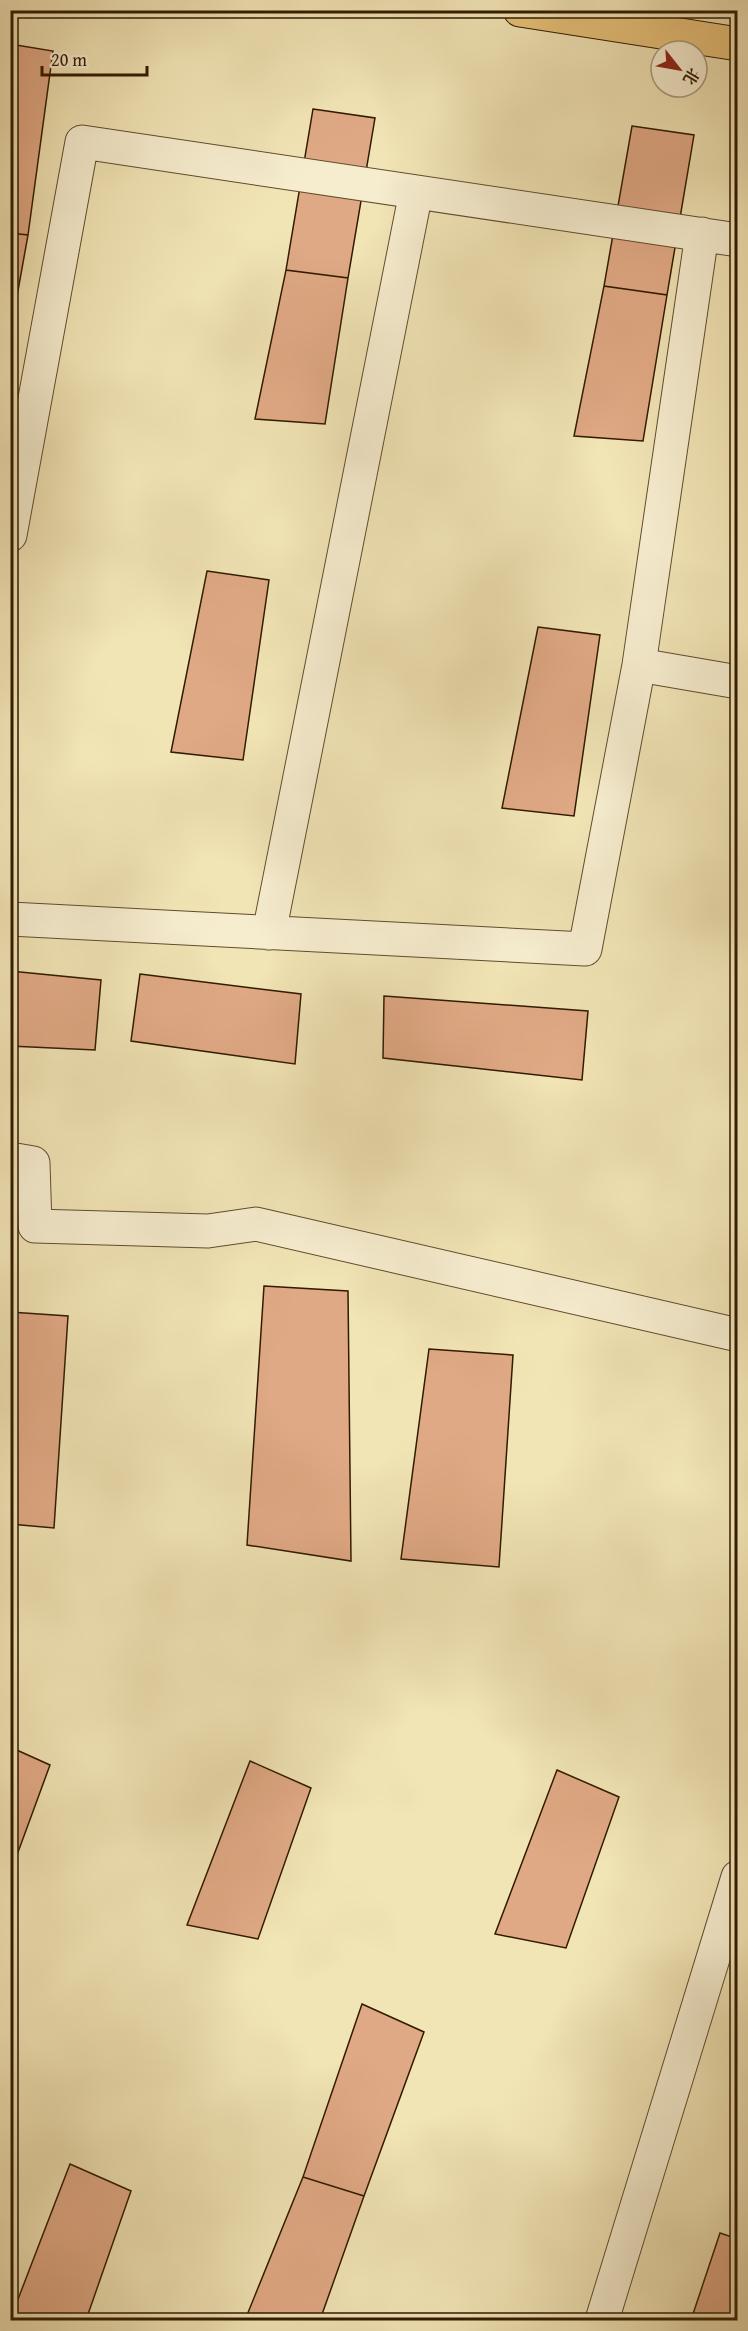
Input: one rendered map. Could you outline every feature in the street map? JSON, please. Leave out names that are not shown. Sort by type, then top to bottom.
[{"type":"highway","points":[[520,10],[738,44]]},
{"type":"street","points":[[10,535],[82,142],[738,240]]},
{"type":"street","points":[[268,933],[416,192]]},
{"type":"street","points":[[10,920],[585,949],[639,665],[702,234]]},
{"type":"street","points":[[639,665],[738,682]]},
{"type":"street","points":[[10,1159],[33,1163],[35,1226],[208,1231],[256,1224],[738,1335]]},
{"type":"street","points":[[602,2320],[738,1877]]},
{"type":"building","points":[[10,44],[53,51],[28,235],[10,233]]},
{"type":"building","points":[[313,109],[375,118],[348,278],[286,270]]},
{"type":"building","points":[[632,126],[694,135],[667,295],[604,286]]},
{"type":"building","points":[[10,233],[28,235],[10,335]]},
{"type":"building","points":[[286,270],[348,278],[325,424],[255,419]]},
{"type":"building","points":[[604,286],[667,295],[643,441],[574,436]]},
{"type":"building","points":[[207,571],[269,580],[243,760],[171,752]]},
{"type":"building","points":[[538,627],[600,635],[574,816],[502,808]]},
{"type":"building","points":[[10,971],[101,980],[95,1050],[10,1046]]},
{"type":"building","points":[[140,974],[301,994],[295,1064],[131,1041]]},
{"type":"building","points":[[384,996],[588,1011],[582,1080],[383,1058]]},
{"type":"building","points":[[264,1286],[348,1291],[351,1561],[247,1545]]},
{"type":"building","points":[[10,1312],[68,1316],[54,1528],[10,1524]]},
{"type":"building","points":[[429,1349],[513,1355],[499,1567],[401,1559]]},
{"type":"building","points":[[10,1747],[50,1765],[10,1874]]},
{"type":"building","points":[[250,1761],[311,1788],[258,1939],[187,1925]]},
{"type":"building","points":[[557,1770],[619,1797],[566,1948],[495,1934]]},
{"type":"building","points":[[362,2004],[424,2032],[364,2196],[303,2177]]},
{"type":"building","points":[[70,2164],[131,2191],[86,2320],[10,2320]]},
{"type":"building","points":[[303,2177],[364,2196],[320,2320],[245,2320]]},
{"type":"building","points":[[720,2233],[738,2239],[738,2320],[691,2320]]}]
